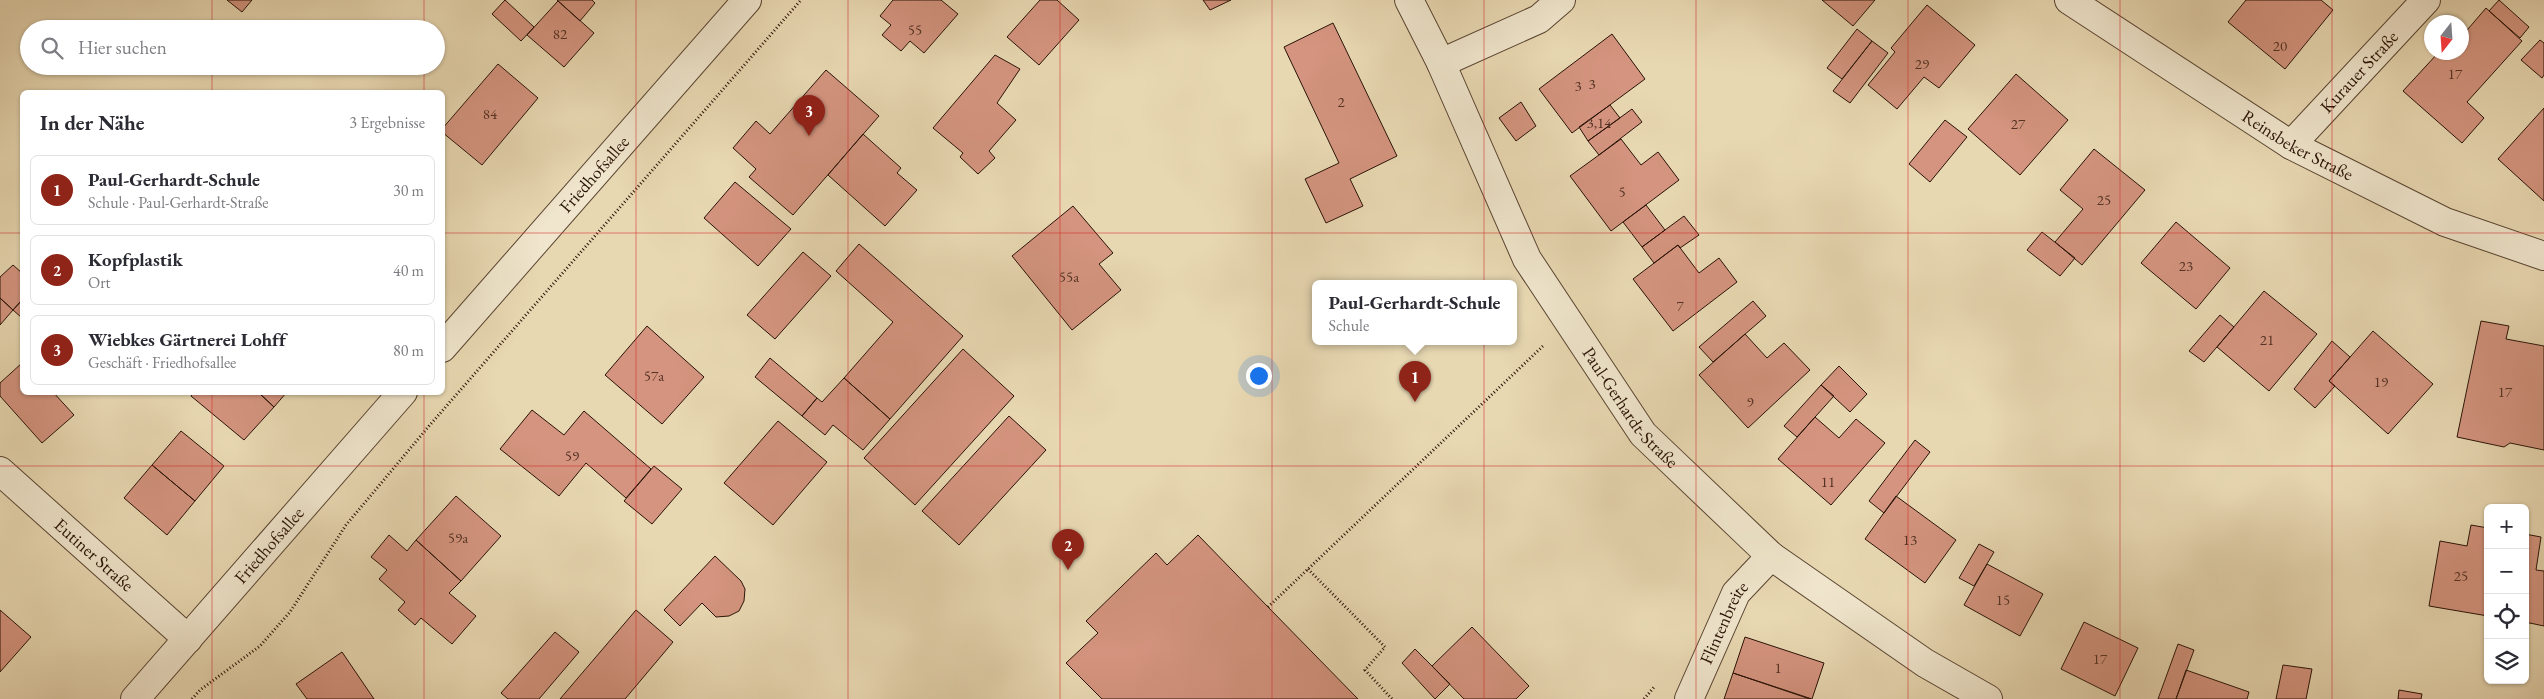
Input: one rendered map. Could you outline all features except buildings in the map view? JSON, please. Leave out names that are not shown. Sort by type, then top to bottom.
[{"type":"street","name":"Friedhofsallee","points":[[445,345],[747,0]]},
{"type":"street","name":"Paul-Gerhardt-Straße","points":[[1409,0],[1441,63],[1527,259],[1643,434],[1771,556],[1925,663],[1988,699]]},
{"type":"street","points":[[1441,63],[1539,19],[1561,0]]},
{"type":"street","name":"Reinsbeker Straße","points":[[2069,0],[2291,145],[2445,222],[2544,256]]},
{"type":"street","name":"Kurauer Straße","points":[[2291,145],[2426,0]]},
{"type":"street","name":"Friedhofsallee","points":[[135,699],[400,395]]},
{"type":"street","name":"Eutiner Straße","points":[[0,471],[188,639]]},
{"type":"street","name":"Flintenbreite","points":[[1689,699],[1736,593],[1771,556]]},
{"type":"path","points":[[192,699],[200,690],[260,646],[290,612],[346,525],[467,381],[801,0]]},
{"type":"path","points":[[1268,607],[1568,322]]},
{"type":"path","points":[[1308,568],[1384,647],[1365,670],[1392,699]]},
{"type":"place","name":"Wiebkes Gärtnerei Lohff","points":[[809,136]]},
{"type":"place","name":"Paul-Gerhardt-Schule","points":[[1415,402]]},
{"type":"place","name":"Kopfplastik","points":[[1068,570]]}]
